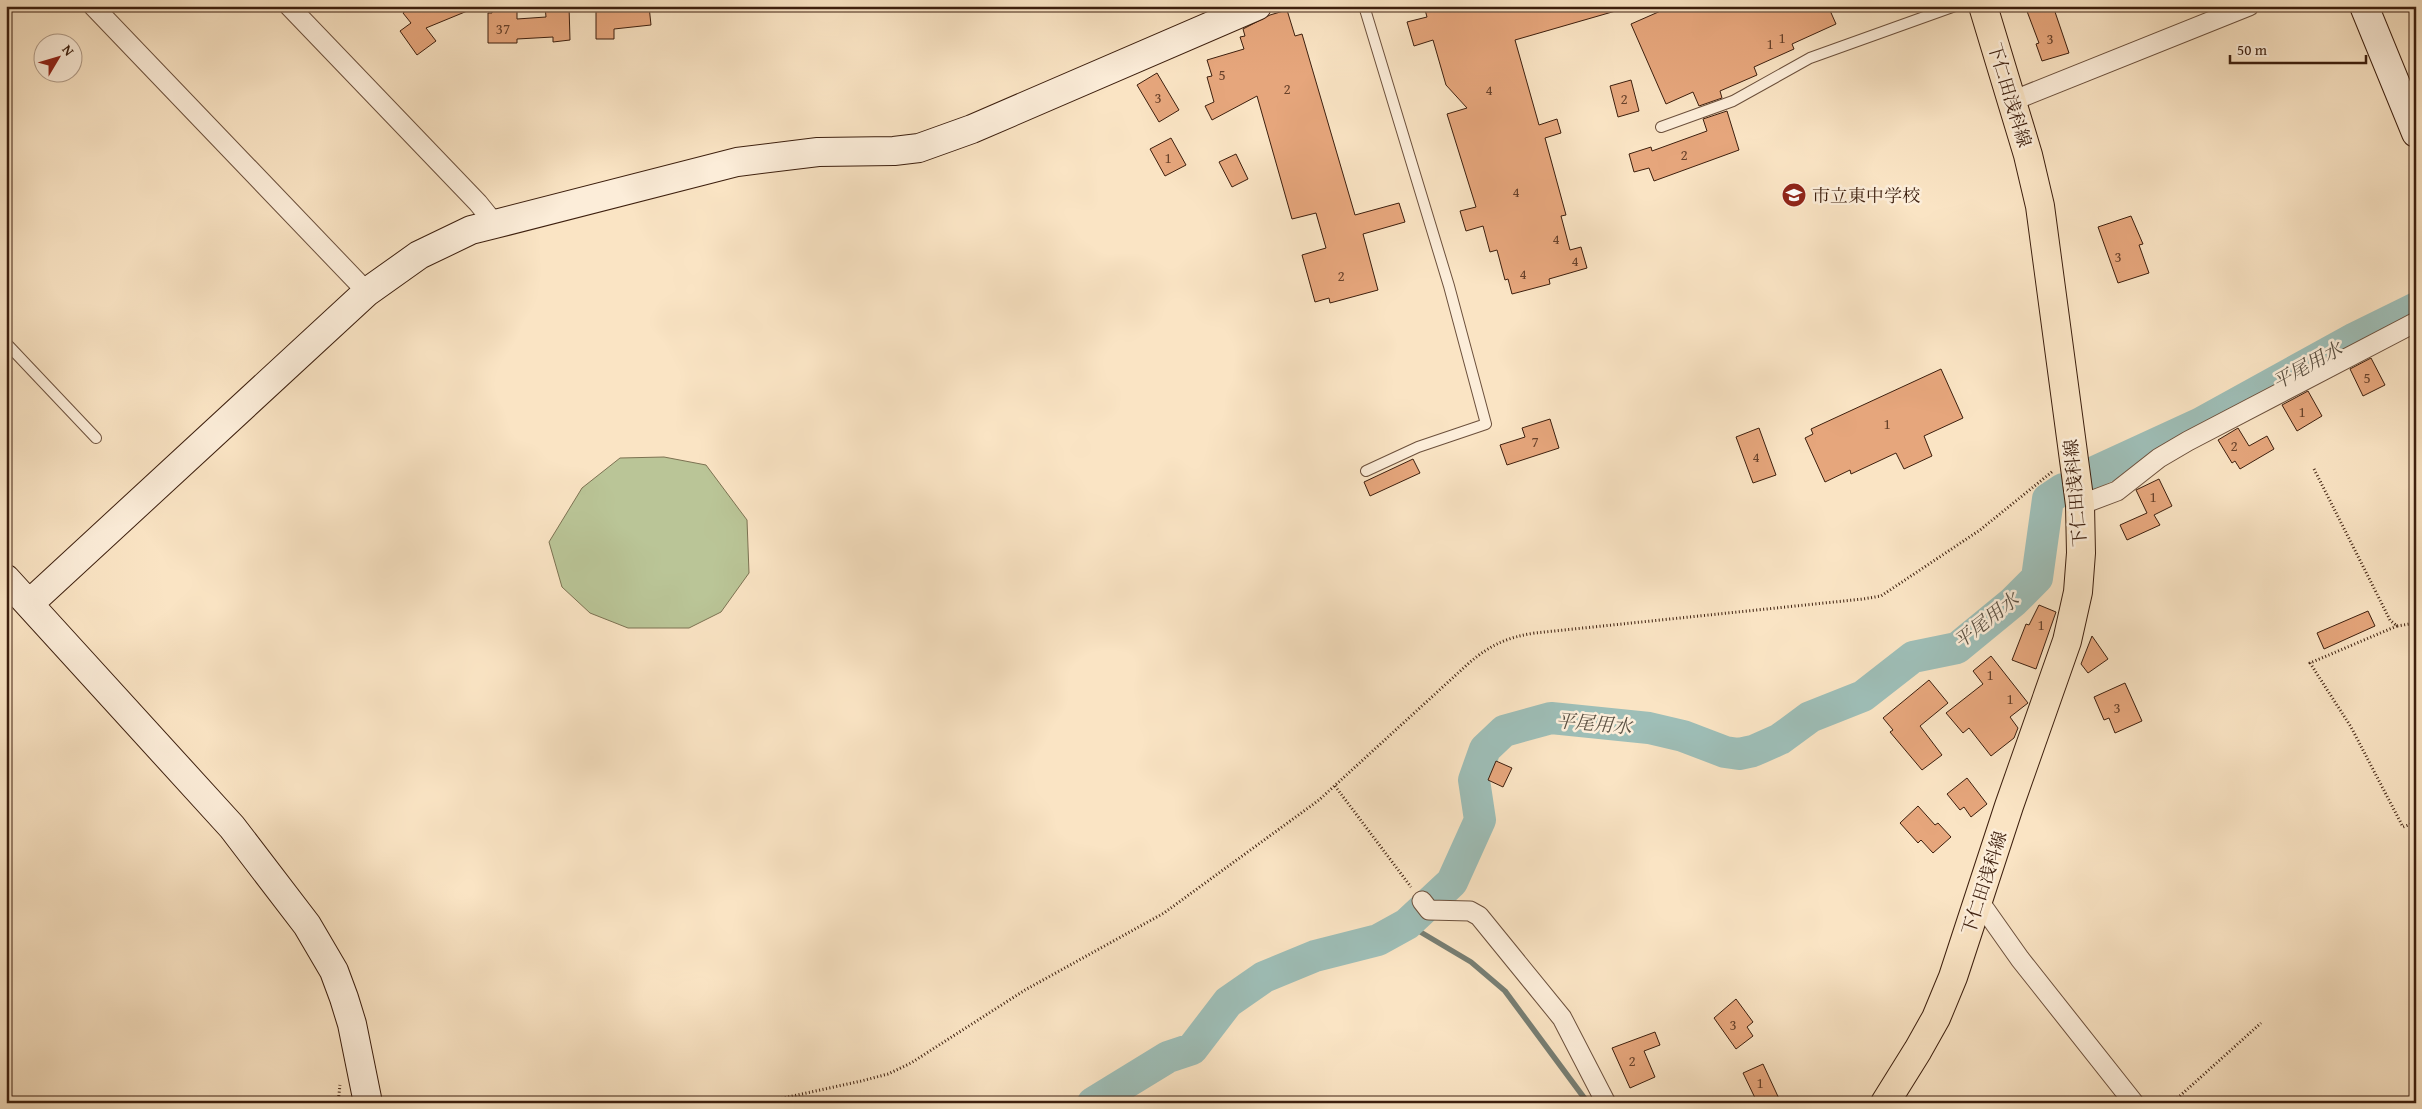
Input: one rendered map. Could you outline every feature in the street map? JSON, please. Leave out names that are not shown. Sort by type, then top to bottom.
[{"type":"main road","name":"下仁田浅科線","points":[[1885,1103],[1936,1018],[1953,978],[2012,796],[2068,641],[2078,592],[2081,553],[2080,505],[2040,206],[2012,101],[1982,6]]},
{"type":"street","points":[[93,6],[367,292]]},
{"type":"street","points":[[289,6],[478,203],[494,224]]},
{"type":"street","points":[[29,604],[367,292],[419,255],[446,240],[494,224],[737,162],[818,152],[894,152],[919,148],[972,129],[1257,6]]},
{"type":"street","points":[[2012,101],[2249,6]]},
{"type":"street","points":[[2364,6],[2416,133]]},
{"type":"street","points":[[2080,505],[2117,491],[2159,458],[2188,440],[2416,322]]},
{"type":"street","points":[[6,579],[232,827],[307,925],[334,971],[344,998],[352,1024],[368,1103]]},
{"type":"street","points":[[1979,902],[2020,959],[2134,1103]]},
{"type":"street","points":[[1426,906],[1470,911],[1479,916],[1562,1018],[1606,1103]]},
{"type":"lane","points":[[1364,6],[1449,286],[1486,424],[1418,447],[1366,470]]},
{"type":"lane","points":[[1661,127],[1733,101],[1810,58],[1955,6]]},
{"type":"lane","points":[[6,343],[96,438]]},
{"type":"path","points":[[762,1103],[888,1074],[911,1063],[1025,990],[1164,913],[1335,786],[1486,648],[1503,640],[1535,633],[1881,596],[1980,530],[2044,480],[2072,451]]},
{"type":"path","points":[[2314,469],[2390,620],[2397,626]]},
{"type":"path","points":[[2416,623],[2397,626],[2310,663],[2351,727],[2403,827],[2416,822]]},
{"type":"path","points":[[1335,786],[1426,906]]},
{"type":"path","points":[[2172,1103],[2261,1023]]},
{"type":"green space","points":[[664,457],[706,465],[747,520],[749,573],[721,612],[689,628],[628,628],[590,613],[562,587],[549,542],[582,488],[620,458]]},
{"type":"building","points":[[412,6],[477,7],[426,28],[436,41],[417,55],[400,31],[411,23],[403,13]]},
{"type":"building","points":[[492,6],[517,6],[517,19],[546,17],[545,6],[569,6],[570,40],[553,42],[553,37],[517,39],[517,43],[488,43],[488,13],[492,13]]},
{"type":"building","points":[[596,6],[649,6],[651,25],[614,29],[614,39],[596,39]]},
{"type":"building","points":[[1424,6],[1619,6],[1619,10],[1515,40],[1539,125],[1557,119],[1561,133],[1545,138],[1566,215],[1561,216],[1570,250],[1581,247],[1587,268],[1549,279],[1550,284],[1512,294],[1508,279],[1505,280],[1497,250],[1490,252],[1483,226],[1466,231],[1460,211],[1476,207],[1447,114],[1467,108],[1446,85],[1433,40],[1414,46],[1407,22],[1427,17]]},
{"type":"building","points":[[1672,6],[1828,6],[1836,24],[1792,44],[1794,49],[1754,67],[1757,75],[1720,91],[1722,98],[1699,106],[1693,92],[1666,104],[1631,24]]},
{"type":"building","points":[[2025,6],[2053,6],[2069,53],[2042,61],[2036,44],[2039,43]]},
{"type":"building","points":[[1287,10],[1295,36],[1302,34],[1355,215],[1399,203],[1405,222],[1363,234],[1378,290],[1330,303],[1329,298],[1315,302],[1302,255],[1326,248],[1316,213],[1292,219],[1257,96],[1212,120],[1205,106],[1214,102],[1207,77],[1212,76],[1207,60],[1244,49],[1240,37],[1245,36],[1243,29],[1270,15]]},
{"type":"building","points":[[1157,73],[1179,110],[1159,122],[1137,85]]},
{"type":"building","points":[[1631,80],[1639,111],[1618,117],[1610,86]]},
{"type":"building","points":[[1727,111],[1739,150],[1654,181],[1649,168],[1634,172],[1629,154],[1651,147],[1652,151],[1707,131],[1703,119]]},
{"type":"building","points":[[1171,138],[1186,165],[1165,176],[1150,149]]},
{"type":"building","points":[[1236,154],[1248,179],[1232,187],[1219,162]]},
{"type":"building","points":[[2131,216],[2143,244],[2139,245],[2149,273],[2118,283],[2098,227]]},
{"type":"building","points":[[2371,358],[2385,385],[2363,396],[2350,369]]},
{"type":"building","points":[[1941,369],[1963,418],[1924,436],[1932,456],[1904,469],[1896,453],[1851,474],[1850,470],[1825,482],[1805,438],[1813,434],[1811,429]]},
{"type":"building","points":[[2308,391],[2322,416],[2297,431],[2282,405]]},
{"type":"building","points":[[1550,419],[1559,448],[1507,465],[1500,445],[1525,437],[1522,428]]},
{"type":"building","points":[[1759,428],[1776,475],[1753,483],[1736,437]]},
{"type":"building","points":[[2238,428],[2249,446],[2267,436],[2274,449],[2240,469],[2235,461],[2232,463],[2218,440]]},
{"type":"building","points":[[1413,459],[1420,473],[1370,496],[1364,482]]},
{"type":"building","points":[[2159,479],[2172,506],[2154,515],[2160,525],[2127,540],[2120,525],[2147,513],[2136,490]]},
{"type":"building","points":[[2039,605],[2056,612],[2036,669],[2012,660],[2026,624],[2029,625]]},
{"type":"building","points":[[2368,611],[2375,626],[2324,649],[2317,633]]},
{"type":"building","points":[[2092,636],[2108,659],[2088,673],[2081,664]]},
{"type":"building","points":[[1991,656],[2028,703],[2010,717],[2018,728],[2014,738],[1991,756],[1969,728],[1963,733],[1946,713],[1983,684],[1973,671]]},
{"type":"building","points":[[1929,680],[1948,703],[1920,726],[1942,755],[1922,770],[1890,732],[1893,730],[1883,718]]},
{"type":"building","points":[[2125,683],[2142,721],[2115,733],[2109,718],[2104,720],[2094,697]]},
{"type":"building","points":[[1496,761],[1512,768],[1503,787],[1488,780]]},
{"type":"building","points":[[1967,778],[1987,804],[1971,817],[1964,807],[1960,810],[1947,794]]},
{"type":"building","points":[[1918,806],[1935,825],[1938,823],[1951,837],[1933,853],[1921,840],[1918,843],[1900,823]]},
{"type":"building","points":[[1736,999],[1753,1022],[1747,1027],[1753,1036],[1736,1049],[1714,1018]]},
{"type":"building","points":[[1655,1032],[1660,1045],[1644,1051],[1655,1077],[1630,1088],[1612,1048]]},
{"type":"building","points":[[1763,1064],[1781,1103],[1760,1103],[1756,1100],[1743,1073]]},
{"type":"waterway","name":"平尾用水","points":[[2090,474],[2201,423],[2355,338],[2416,308]]},
{"type":"waterway","name":"平尾用水","points":[[1093,1103],[1168,1057],[1192,1049],[1228,1002],[1264,977],[1315,956],[1378,940],[1407,924],[1452,882],[1480,820],[1474,780],[1485,749],[1504,731],[1551,718],[1649,728],[1683,736],[1725,752],[1739,754],[1753,751],[1780,739],[1810,717],[1863,696],[1913,657],[1957,648],[2013,602],[2037,578],[2048,499],[2063,489]]},
{"type":"waterway","points":[[1407,924],[1471,962],[1505,991],[1588,1103]]},
{"type":"place","name":"市立東中学校","points":[[1794,195]]}]
